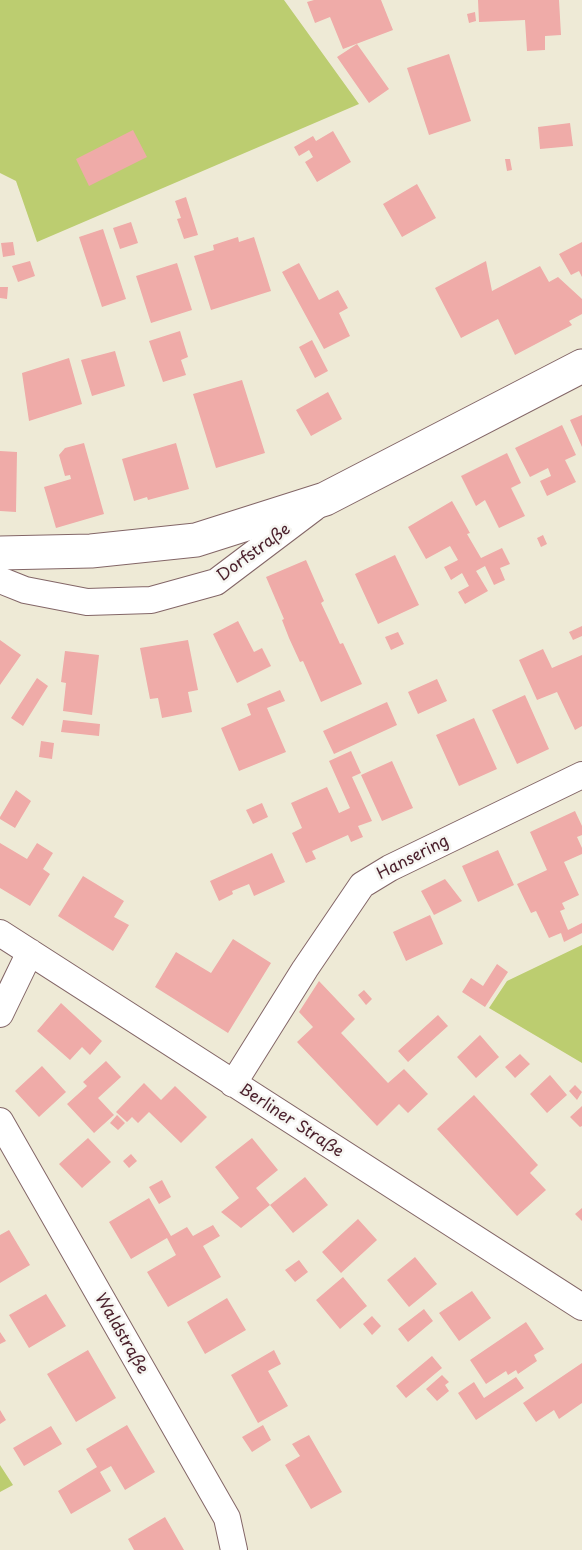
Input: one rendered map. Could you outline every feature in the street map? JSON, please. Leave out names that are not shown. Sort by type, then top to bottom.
[{"type":"main road","name":"Dorfstraße","points":[[0,553],[91,551],[196,540],[325,500],[582,366]]},
{"type":"street","name":"Dorfstraße","points":[[0,580],[25,590],[87,602],[151,600],[216,582],[325,500]]},
{"type":"street","name":"Hansering","points":[[233,1084],[305,969],[362,885],[390,868],[582,775]]},
{"type":"street","name":"Berliner Straße","points":[[0,933],[582,1307]]},
{"type":"street","points":[[0,1014],[30,952]]},
{"type":"street","name":"Waldstraße","points":[[0,1121],[227,1518],[234,1550]]},
{"type":"green space","points":[[0,0],[284,0],[359,104],[37,242],[16,181],[0,173]]},
{"type":"green space","points":[[582,945],[582,1063],[489,1008],[507,981]]},
{"type":"green space","points":[[0,1465],[13,1485],[0,1492]]},
{"type":"building","points":[[314,0],[381,0],[393,30],[343,49],[330,17],[315,23],[307,2]]},
{"type":"building","points":[[478,0],[559,0],[561,35],[545,36],[545,50],[527,51],[525,20],[479,22]]},
{"type":"building","points":[[475,12],[476,21],[469,23],[467,14]]},
{"type":"building","points":[[357,44],[389,89],[369,103],[337,57]]},
{"type":"building","points":[[449,54],[471,121],[429,135],[407,68]]},
{"type":"building","points":[[570,123],[573,146],[540,149],[538,127]]},
{"type":"building","points":[[133,130],[147,157],[89,186],[76,159]]},
{"type":"building","points":[[333,131],[351,162],[317,182],[305,162],[313,157],[309,150],[299,156],[294,147],[313,136],[316,141]]},
{"type":"building","points":[[505,159],[510,159],[512,170],[507,171]]},
{"type":"building","points":[[417,184],[436,218],[402,237],[383,204]]},
{"type":"building","points":[[186,197],[198,235],[184,239],[177,219],[181,218],[175,201]]},
{"type":"building","points":[[131,222],[138,243],[120,249],[113,228]]},
{"type":"building","points":[[103,229],[126,299],[102,307],[79,237]]},
{"type":"building","points":[[238,237],[239,242],[254,237],[271,291],[211,310],[194,256],[214,250],[213,245]]},
{"type":"building","points":[[13,242],[15,255],[3,257],[1,243]]},
{"type":"building","points":[[582,242],[582,277],[579,271],[571,275],[559,254]]},
{"type":"building","points":[[30,261],[35,276],[18,282],[12,266]]},
{"type":"building","points":[[486,261],[492,291],[540,266],[549,282],[558,277],[582,299],[582,314],[569,321],[572,325],[515,355],[498,319],[461,338],[435,288]]},
{"type":"building","points":[[177,263],[192,310],[151,323],[136,276]]},
{"type":"building","points":[[299,263],[319,300],[338,290],[348,308],[339,313],[350,336],[324,349],[282,272]]},
{"type":"building","points":[[0,287],[8,287],[7,299],[0,298]]},
{"type":"building","points":[[180,331],[188,357],[181,360],[186,375],[163,382],[149,341]]},
{"type":"building","points":[[312,340],[328,371],[315,378],[299,347]]},
{"type":"building","points":[[115,351],[125,386],[92,396],[81,360]]},
{"type":"building","points":[[69,358],[82,404],[29,421],[22,373]]},
{"type":"building","points":[[242,380],[265,453],[216,468],[193,394]]},
{"type":"building","points":[[328,392],[342,419],[311,436],[296,410]]},
{"type":"building","points":[[582,415],[582,447],[570,420]]},
{"type":"building","points":[[562,425],[576,455],[565,460],[576,482],[547,496],[540,481],[551,476],[548,468],[530,477],[515,448]]},
{"type":"building","points":[[84,443],[104,514],[56,528],[44,487],[71,479],[70,475],[65,476],[59,455],[65,448]]},
{"type":"building","points":[[176,443],[189,489],[148,500],[147,497],[134,501],[122,459]]},
{"type":"building","points":[[0,451],[17,452],[16,512],[0,511]]},
{"type":"building","points":[[507,453],[521,483],[511,488],[525,516],[499,528],[485,500],[476,506],[461,476]]},
{"type":"building","points":[[452,501],[481,558],[502,548],[510,564],[500,568],[505,580],[494,585],[485,566],[476,571],[488,591],[465,604],[458,592],[469,586],[462,573],[451,580],[444,567],[458,560],[450,546],[426,559],[408,527]]},
{"type":"building","points":[[543,535],[547,544],[541,547],[537,538]]},
{"type":"building","points":[[395,555],[419,605],[378,624],[355,574]]},
{"type":"building","points":[[306,560],[324,601],[321,603],[362,684],[321,702],[303,661],[300,662],[289,638],[282,620],[284,619],[266,577]]},
{"type":"building","points":[[238,621],[254,652],[262,648],[271,666],[237,683],[213,634]]},
{"type":"building","points":[[582,626],[582,636],[573,640],[569,632]]},
{"type":"building","points":[[398,632],[404,644],[391,650],[385,637]]},
{"type":"building","points":[[0,640],[21,655],[0,685]]},
{"type":"building","points":[[188,640],[198,690],[188,692],[192,712],[162,718],[158,698],[150,699],[140,648]]},
{"type":"building","points":[[543,649],[552,668],[582,655],[582,726],[575,730],[557,692],[537,700],[519,660]]},
{"type":"building","points":[[65,651],[99,655],[92,715],[63,711],[66,683],[61,682]]},
{"type":"building","points":[[37,678],[48,686],[23,726],[11,718]]},
{"type":"building","points":[[437,679],[447,701],[418,714],[408,692]]},
{"type":"building","points":[[280,690],[285,701],[267,708],[286,752],[239,771],[221,728],[251,715],[247,704]]},
{"type":"building","points":[[525,695],[549,749],[517,764],[492,710]]},
{"type":"building","points":[[387,702],[397,725],[334,754],[323,731]]},
{"type":"building","points":[[474,718],[497,769],[459,786],[436,735]]},
{"type":"building","points":[[63,720],[100,724],[99,736],[61,732]]},
{"type":"building","points":[[41,741],[54,743],[52,759],[39,757]]},
{"type":"building","points":[[351,751],[361,773],[352,777],[372,821],[358,826],[363,837],[351,842],[348,835],[312,851],[316,859],[306,863],[292,833],[302,828],[291,803],[327,787],[339,813],[350,808],[329,761]]},
{"type":"building","points":[[392,761],[413,808],[382,821],[361,775]]},
{"type":"building","points":[[16,790],[31,801],[15,828],[0,817]]},
{"type":"building","points":[[262,803],[268,817],[253,824],[246,810]]},
{"type":"building","points":[[575,811],[582,826],[582,835],[577,837],[582,854],[564,862],[579,895],[562,903],[565,909],[560,911],[568,930],[582,923],[582,933],[564,942],[561,933],[549,938],[536,911],[531,913],[517,884],[547,870],[530,832]]},
{"type":"building","points":[[0,843],[27,859],[37,843],[53,853],[43,869],[50,874],[30,906],[0,888]]},
{"type":"building","points":[[498,850],[514,885],[478,902],[462,866]]},
{"type":"building","points":[[272,853],[285,882],[254,896],[249,884],[232,891],[233,894],[219,901],[210,881]]},
{"type":"building","points":[[83,876],[124,901],[114,917],[129,925],[113,951],[58,916]]},
{"type":"building","points":[[445,879],[462,901],[434,915],[421,891]]},
{"type":"building","points":[[430,915],[443,944],[406,961],[393,932]]},
{"type":"building","points":[[233,939],[271,963],[228,1033],[155,987],[176,952],[211,973]]},
{"type":"building","points":[[497,964],[508,972],[485,1007],[462,992],[471,978],[483,986]]},
{"type":"building","points":[[319,981],[355,1019],[341,1033],[388,1083],[404,1069],[428,1094],[408,1113],[399,1104],[377,1126],[297,1042],[313,1027],[299,1012]]},
{"type":"building","points":[[364,990],[372,999],[366,1005],[358,995]]},
{"type":"building","points":[[61,1003],[102,1041],[90,1055],[82,1047],[70,1060],[37,1031]]},
{"type":"building","points":[[438,1015],[448,1026],[408,1062],[398,1051]]},
{"type":"building","points":[[480,1035],[499,1057],[476,1078],[457,1057]]},
{"type":"building","points":[[520,1054],[530,1064],[515,1078],[505,1067]]},
{"type":"building","points":[[106,1061],[121,1077],[98,1098],[114,1115],[94,1133],[67,1104],[87,1086],[83,1082]]},
{"type":"building","points":[[42,1066],[66,1092],[39,1117],[15,1091]]},
{"type":"building","points":[[550,1075],[567,1095],[547,1113],[530,1094]]},
{"type":"building","points":[[144,1083],[161,1100],[175,1086],[207,1117],[181,1143],[149,1112],[138,1123],[132,1117],[127,1122],[116,1112]]},
{"type":"building","points":[[575,1085],[582,1092],[577,1100],[569,1091]]},
{"type":"building","points":[[474,1095],[538,1165],[530,1173],[546,1190],[517,1216],[437,1129]]},
{"type":"building","points":[[582,1106],[582,1126],[580,1127],[570,1117]]},
{"type":"building","points":[[117,1115],[125,1123],[118,1130],[110,1123]]},
{"type":"building","points":[[88,1138],[111,1162],[82,1188],[59,1164]]},
{"type":"building","points":[[252,1138],[278,1170],[256,1188],[270,1205],[241,1228],[221,1212],[239,1198],[215,1167]]},
{"type":"building","points":[[131,1154],[137,1161],[129,1168],[123,1161]]},
{"type":"building","points":[[305,1177],[328,1205],[293,1233],[270,1205]]},
{"type":"building","points":[[162,1180],[171,1197],[159,1204],[149,1187]]},
{"type":"building","points":[[149,1198],[171,1236],[187,1227],[193,1236],[213,1225],[220,1236],[203,1246],[221,1277],[168,1307],[147,1272],[176,1255],[167,1238],[131,1259],[109,1222]]},
{"type":"building","points":[[582,1208],[582,1221],[575,1214]]},
{"type":"building","points":[[358,1219],[377,1240],[341,1273],[322,1252]]},
{"type":"building","points":[[9,1230],[30,1265],[0,1283],[0,1235]]},
{"type":"building","points":[[415,1257],[437,1284],[409,1307],[387,1280]]},
{"type":"building","points":[[299,1260],[308,1272],[295,1282],[285,1270]]},
{"type":"building","points":[[343,1277],[367,1306],[340,1329],[316,1300]]},
{"type":"building","points":[[472,1291],[491,1318],[459,1341],[439,1313]]},
{"type":"building","points":[[46,1294],[66,1326],[29,1348],[9,1315]]},
{"type":"building","points":[[227,1298],[246,1330],[205,1354],[187,1322]]},
{"type":"building","points":[[424,1309],[433,1321],[408,1342],[398,1329]]},
{"type":"building","points":[[372,1316],[381,1326],[372,1335],[363,1324]]},
{"type":"building","points":[[526,1322],[544,1349],[534,1355],[537,1361],[518,1374],[516,1370],[508,1375],[506,1371],[486,1384],[470,1360]]},
{"type":"building","points":[[0,1332],[6,1341],[0,1344]]},
{"type":"building","points":[[88,1350],[116,1398],[76,1422],[47,1374]]},
{"type":"building","points":[[274,1350],[281,1364],[268,1371],[288,1406],[258,1423],[231,1375]]},
{"type":"building","points":[[432,1356],[442,1368],[406,1398],[396,1386]]},
{"type":"building","points":[[582,1363],[582,1403],[559,1419],[554,1410],[536,1422],[523,1403]]},
{"type":"building","points":[[442,1375],[449,1382],[445,1385],[449,1391],[437,1401],[426,1389]]},
{"type":"building","points":[[516,1377],[524,1388],[476,1420],[458,1393],[474,1382],[484,1398]]},
{"type":"building","points":[[0,1410],[6,1420],[0,1424]]},
{"type":"building","points":[[127,1425],[155,1472],[125,1490],[111,1466],[100,1472],[111,1491],[71,1514],[58,1491],[97,1467],[86,1449]]},
{"type":"building","points":[[263,1425],[271,1440],[252,1452],[242,1437]]},
{"type":"building","points":[[51,1426],[62,1444],[24,1466],[13,1448]]},
{"type":"building","points":[[309,1435],[342,1492],[311,1509],[285,1465],[300,1456],[292,1444]]},
{"type":"building","points":[[165,1517],[184,1550],[134,1550],[128,1539]]}]
